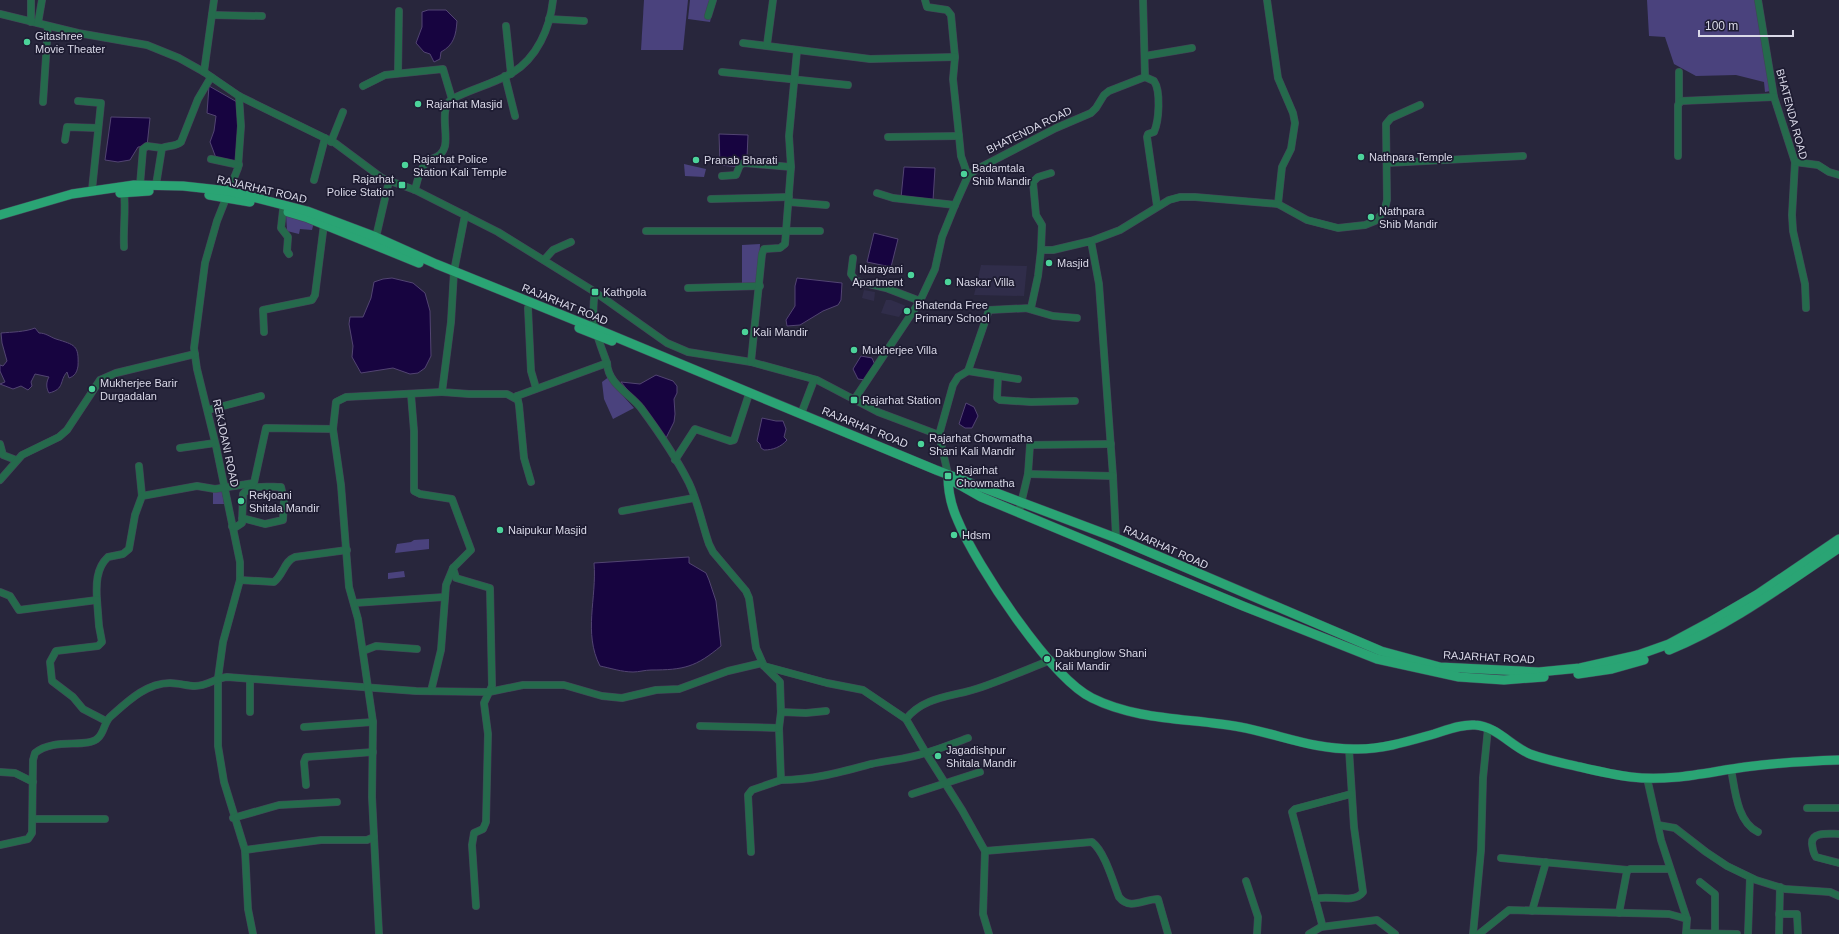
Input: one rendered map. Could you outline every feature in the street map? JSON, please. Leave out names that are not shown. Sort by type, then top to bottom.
[{"type":"main road","name":"RAJARHAT ROAD","points":[[0,215],[72,194],[92,190],[140,185],[156,185],[228,195],[307,211],[376,237],[454,275],[528,308],[596,332],[748,397],[948,476],[1116,538],[1381,651],[1440,667],[1539,672],[1580,668],[1613,662],[1669,644],[1710,622],[1758,594],[1839,539]]},
{"type":"main road","name":"RAJARHAT ROAD","points":[[0,220],[75,200],[124,192],[166,191],[228,195],[283,210],[324,224],[801,414],[948,476]]},
{"type":"main road","points":[[948,476],[981,497],[1236,603],[1377,659],[1447,675],[1504,680],[1588,673],[1612,669],[1669,650],[1692,640],[1726,621],[1839,548]]},
{"type":"main road","points":[[948,476],[958,520],[968,540],[1004,600],[1032,638],[1066,679],[1082,692],[1103,703],[1152,716],[1240,727],[1310,745],[1349,749],[1378,748],[1394,745],[1466,725],[1475,725],[1488,728],[1522,750],[1543,758],[1610,774],[1646,778],[1674,778],[1782,763],[1839,760]]},
{"type":"street","points":[[32,0],[34,22]]},
{"type":"street","points":[[34,22],[42,0]]},
{"type":"street","points":[[204,72],[214,0]]},
{"type":"street","points":[[415,190],[425,163],[438,156],[444,148],[446,137],[445,111],[447,104],[452,99],[508,75],[532,56],[543,38],[554,0]]},
{"type":"street","points":[[708,16],[712,0]]},
{"type":"street","points":[[767,45],[773,0]]},
{"type":"street","points":[[854,400],[920,301],[935,269],[942,237],[968,176],[961,156],[953,79],[955,57],[950,12],[927,7],[925,0]]},
{"type":"street","points":[[1143,0],[1145,78],[1154,81],[1158,92],[1157,125],[1154,132],[1147,136],[1157,206]]},
{"type":"street","points":[[1267,0],[1278,78],[1293,113],[1295,123],[1291,149],[1282,168],[1278,204]]},
{"type":"street","name":"BHATENDA ROAD","points":[[1758,0],[1774,98],[1795,162],[1792,215],[1794,236],[1805,284],[1806,308]]},
{"type":"street","points":[[398,73],[399,12]]},
{"type":"street","points":[[0,14],[48,26],[147,45],[179,58],[212,77],[239,96],[328,140],[389,181],[415,190],[465,214],[544,260],[595,292],[667,343],[688,352],[751,362],[814,380],[878,412],[939,435]]},
{"type":"street","points":[[212,15],[262,16]]},
{"type":"street","points":[[549,19],[584,21]]},
{"type":"street","points":[[42,102],[48,26]]},
{"type":"street","points":[[506,26],[508,75],[515,116]]},
{"type":"street","points":[[743,43],[870,59],[955,57]]},
{"type":"street","points":[[1145,56],[1192,48]]},
{"type":"street","points":[[751,362],[763,251],[768,248],[780,248],[783,246],[786,232],[791,167],[789,136],[797,51]]},
{"type":"street","points":[[362,86],[385,75],[443,69],[452,99]]},
{"type":"street","points":[[722,72],[848,85]]},
{"type":"street","points":[[1678,156],[1679,72]]},
{"type":"street","points":[[140,185],[143,149],[147,146],[162,148],[167,145],[177,146],[181,142],[198,99],[212,77]]},
{"type":"street","name":"BHATENDA ROAD","points":[[968,176],[977,169],[1056,128],[1091,113],[1104,95],[1109,91],[1145,78]]},
{"type":"street","name":"REKJOANI ROAD","points":[[239,96],[241,126],[239,164],[237,175],[215,227],[204,263],[194,341],[194,354],[208,410],[240,562],[240,580],[223,642],[218,678],[218,746],[224,782],[245,850],[248,909],[253,934]]},
{"type":"street","points":[[1679,102],[1685,100],[1774,98]]},
{"type":"street","points":[[78,101],[101,103],[92,190]]},
{"type":"street","points":[[1041,250],[1053,250],[1091,241],[1120,230],[1169,200],[1194,197],[1278,204],[1307,220],[1333,227],[1365,225],[1375,221],[1384,212],[1387,200],[1387,122],[1392,118],[1420,105]]},
{"type":"street","points":[[314,180],[328,140],[343,112]]},
{"type":"street","points":[[65,140],[67,127],[98,128]]},
{"type":"street","points":[[888,136],[959,136]]},
{"type":"street","points":[[156,185],[162,148]]},
{"type":"street","points":[[1387,163],[1523,156]]},
{"type":"street","points":[[211,159],[239,164]]},
{"type":"street","points":[[1795,162],[1818,165],[1829,172],[1839,175]]},
{"type":"street","points":[[722,176],[736,175],[740,165],[744,164],[791,167]]},
{"type":"street","points":[[1029,309],[1033,306],[1041,250],[1042,225],[1036,215],[1033,182],[1035,178],[1051,173]]},
{"type":"street","points":[[376,237],[389,181]]},
{"type":"street","points":[[124,192],[126,207],[123,229],[124,247]]},
{"type":"street","points":[[877,193],[893,198],[955,205]]},
{"type":"street","points":[[711,199],[789,200],[826,205]]},
{"type":"street","points":[[283,210],[281,228],[288,237],[287,251],[289,254]]},
{"type":"street","points":[[442,392],[451,322],[454,275],[465,214]]},
{"type":"street","points":[[264,332],[263,310],[312,300],[315,295],[324,224]]},
{"type":"street","points":[[646,231],[820,231]]},
{"type":"street","points":[[1091,241],[1099,284],[1111,444],[1116,538]]},
{"type":"street","points":[[544,260],[553,250],[571,242]]},
{"type":"street","points":[[853,258],[851,274],[856,281],[886,288],[920,301]]},
{"type":"street","points":[[688,288],[760,286]]},
{"type":"street","points":[[595,292],[592,309],[596,332],[608,363],[608,369],[616,384],[640,408],[675,460],[689,484],[713,552],[746,591],[749,598],[755,645],[763,664],[780,682],[781,712],[779,728],[781,780]]},
{"type":"street","points":[[528,308],[531,371],[536,388]]},
{"type":"street","points":[[948,476],[939,435],[953,385],[958,378],[968,371],[989,310],[1029,309],[1053,316],[1077,318]]},
{"type":"street","points":[[0,480],[16,460],[28,452],[59,437],[67,430],[100,380],[106,376],[194,354]]},
{"type":"street","points":[[379,934],[372,797],[373,722],[363,651],[354,603],[349,587],[341,486],[333,428],[336,402],[339,399],[346,397],[442,392],[507,394],[516,399],[517,396],[536,388],[608,363]]},
{"type":"street","points":[[968,371],[1018,379]]},
{"type":"street","points":[[998,376],[997,395],[1000,400],[1031,402],[1075,400]]},
{"type":"street","points":[[801,414],[814,380]]},
{"type":"street","points":[[411,394],[414,431],[414,491],[420,494],[452,499],[471,550],[453,568],[448,580],[445,597],[441,650],[431,691]]},
{"type":"street","points":[[208,410],[261,396]]},
{"type":"street","points":[[517,396],[524,458],[531,482]]},
{"type":"street","points":[[675,460],[695,429],[730,441],[734,440],[748,397]]},
{"type":"street","points":[[142,496],[197,486],[215,489],[254,483],[266,428],[333,428]]},
{"type":"street","points":[[180,448],[215,443]]},
{"type":"street","points":[[0,444],[3,455],[16,460]]},
{"type":"street","points":[[1019,512],[1028,474],[1030,446],[1111,444]]},
{"type":"street","points":[[106,721],[83,709],[73,697],[56,686],[51,676],[50,662],[56,651],[98,646],[102,642],[97,600],[98,575],[100,568],[108,557],[124,554],[129,549],[135,515],[142,496],[139,466]]},
{"type":"street","points":[[1028,474],[1113,476]]},
{"type":"street","points":[[232,526],[236,527],[242,522],[242,518],[243,494],[245,491],[250,488],[281,487],[284,500],[283,520],[265,524],[242,518]]},
{"type":"street","points":[[622,511],[694,498]]},
{"type":"street","points":[[240,580],[270,583],[274,582],[278,579],[290,559],[347,550]]},
{"type":"street","points":[[453,568],[456,578],[490,588],[492,686],[484,704],[488,734],[486,822],[483,829],[474,833],[472,845],[476,906]]},
{"type":"street","points":[[0,592],[10,596],[19,610],[97,600]]},
{"type":"street","points":[[354,603],[445,597]]},
{"type":"street","points":[[363,651],[376,646],[417,649]]},
{"type":"street","points":[[906,719],[913,710],[941,697],[982,687],[1051,660]]},
{"type":"street","points":[[0,845],[28,839],[32,833],[33,760],[35,753],[48,745],[95,741],[102,734],[106,721],[145,689],[168,683],[195,686],[202,685],[218,678],[236,677],[431,691],[489,692],[523,685],[564,685],[602,696],[630,698],[656,690],[679,689],[728,671],[763,664],[827,683],[863,690],[906,719],[985,851],[983,914],[989,934]]},
{"type":"street","points":[[250,679],[250,712]]},
{"type":"street","points":[[781,712],[826,711]]},
{"type":"street","points":[[304,727],[373,722]]},
{"type":"street","points":[[700,726],[779,728]]},
{"type":"street","points":[[1473,934],[1481,850],[1483,778],[1488,728]]},
{"type":"street","points":[[751,852],[748,795],[752,790],[781,780],[798,780],[834,774],[872,764],[926,753],[968,738]]},
{"type":"street","points":[[1315,899],[1322,897],[1354,898],[1363,892],[1351,794],[1349,749]]},
{"type":"street","points":[[306,785],[304,762],[306,757],[373,752]]},
{"type":"street","points":[[1731,769],[1735,792],[1743,818],[1750,828],[1758,832]]},
{"type":"street","points":[[0,772],[15,773],[33,782]]},
{"type":"street","points":[[912,794],[980,772]]},
{"type":"street","points":[[1646,778],[1670,869],[1687,919],[1686,934],[1737,934]]},
{"type":"street","points":[[1321,927],[1322,924],[1292,812],[1295,809],[1351,794]]},
{"type":"street","points":[[234,818],[279,805],[337,802]]},
{"type":"street","points":[[1807,808],[1839,808]]},
{"type":"street","points":[[33,819],[105,819]]},
{"type":"street","points":[[1658,824],[1675,828],[1706,852],[1727,866],[1750,878],[1780,887],[1830,892],[1839,896]]},
{"type":"street","points":[[1839,834],[1820,834],[1814,836],[1812,840],[1813,852],[1816,857],[1839,863]]},
{"type":"street","points":[[245,850],[321,840],[367,840],[374,836]]},
{"type":"street","points":[[985,851],[1092,842],[1096,845],[1102,856],[1119,897],[1123,902],[1127,904],[1136,904],[1158,899],[1168,934]]},
{"type":"street","points":[[1501,858],[1628,870],[1670,869]]},
{"type":"street","points":[[1532,911],[1546,862]]},
{"type":"street","points":[[1619,913],[1626,872],[1628,870]]},
{"type":"street","points":[[1748,934],[1750,878]]},
{"type":"street","points":[[1246,881],[1258,917],[1257,934]]},
{"type":"street","points":[[1700,882],[1715,894],[1714,934]]},
{"type":"street","points":[[1779,934],[1780,887]]},
{"type":"street","points":[[1479,934],[1509,910],[1669,914],[1687,919]]},
{"type":"street","points":[[1779,914],[1797,914],[1798,934]]},
{"type":"street","points":[[1309,934],[1321,927],[1377,920],[1395,934]]},
{"type":"shaded area","points":[[644,0],[688,0],[683,50],[641,50]]},
{"type":"shaded area","points":[[690,0],[715,0],[710,22],[688,19]]},
{"type":"shaded area","points":[[1647,0],[1760,0],[1775,90],[1765,92],[1764,82],[1736,75],[1696,76],[1674,64],[1665,37],[1649,36]]},
{"type":"shaded area","points":[[428,10],[446,10],[457,21],[456,31],[452,43],[441,52],[440,59],[434,62],[430,54],[424,52],[416,43],[422,27],[422,12]]},
{"type":"shaded area","points":[[209,86],[237,102],[239,109],[236,162],[216,158],[210,142],[214,131],[216,116],[207,113]]},
{"type":"shaded area","points":[[111,117],[150,118],[147,146],[138,147],[130,160],[118,162],[105,160]]},
{"type":"shaded area","points":[[719,134],[748,135],[747,158],[742,159],[741,167],[720,165]]},
{"type":"shaded area","points":[[684,164],[706,169],[704,177],[685,176]]},
{"type":"shaded area","points":[[904,167],[935,168],[933,201],[901,198]]},
{"type":"shaded area","points":[[286,214],[314,222],[312,230],[300,229],[299,234],[287,231]]},
{"type":"shaded area","points":[[874,233],[898,239],[891,267],[867,262]]},
{"type":"shaded area","points":[[760,244],[758,286],[742,287],[742,245]]},
{"type":"shaded area","points":[[981,265],[1027,266],[1024,296],[974,295]]},
{"type":"shaded area","points":[[392,278],[413,283],[425,293],[430,311],[431,356],[425,368],[418,373],[410,374],[393,368],[361,373],[352,357],[353,346],[349,324],[350,317],[363,317],[371,298],[374,282]]},
{"type":"shaded area","points":[[797,278],[842,283],[841,300],[838,305],[823,311],[800,325],[787,326],[786,320],[795,306],[795,286]]},
{"type":"shaded area","points":[[864,290],[875,292],[874,301],[862,298]]},
{"type":"shaded area","points":[[886,300],[891,300],[906,306],[899,317],[881,313]]},
{"type":"shaded area","points":[[35,328],[39,333],[46,334],[72,345],[78,354],[78,366],[75,374],[69,378],[67,372],[60,387],[49,393],[47,389],[47,381],[49,377],[35,374],[31,382],[32,386],[28,390],[21,386],[13,389],[0,384],[5,382],[0,371],[0,365],[3,366],[7,361],[1,333],[23,331]]},
{"type":"shaded area","points":[[861,356],[872,358],[875,365],[866,380],[858,379],[853,369]]},
{"type":"shaded area","points":[[656,375],[673,381],[677,386],[677,393],[674,399],[674,422],[666,438],[621,382],[640,384]]},
{"type":"shaded area","points":[[610,376],[616,388],[634,408],[613,419],[604,399],[602,382]]},
{"type":"shaded area","points":[[966,403],[974,407],[978,416],[972,428],[965,428],[959,424]]},
{"type":"shaded area","points":[[762,418],[783,421],[786,429],[784,437],[787,440],[777,448],[764,450],[757,441]]},
{"type":"shaded area","points":[[213,491],[222,491],[224,504],[213,504]]},
{"type":"shaded area","points":[[429,539],[429,549],[395,553],[397,544],[411,542],[414,540]]},
{"type":"shaded area","points":[[689,557],[689,563],[706,573],[709,580],[716,601],[721,646],[697,663],[681,668],[633,672],[620,671],[600,666],[595,654],[591,628],[594,563]]},
{"type":"shaded area","points":[[404,571],[405,577],[388,579],[388,573]]},
{"type":"place","name":"Gitashree Movie Theater","points":[[27,42]]},
{"type":"place","name":"Rajarhat Masjid","points":[[418,104]]},
{"type":"place","name":"Nathpara Temple","points":[[1361,157]]},
{"type":"place","name":"Pranab Bharati","points":[[696,160]]},
{"type":"place","name":"Rajarhat Police Station Kali Temple","points":[[405,165]]},
{"type":"place","name":"Badamtala Shib Mandir","points":[[964,174]]},
{"type":"place","name":"Rajarhat Police Station","points":[[402,185]]},
{"type":"place","name":"Nathpara Shib Mandir","points":[[1371,217]]},
{"type":"place","name":"Masjid","points":[[1049,263]]},
{"type":"place","name":"Narayani Apartment","points":[[911,275]]},
{"type":"place","name":"Naskar Villa","points":[[948,282]]},
{"type":"place","name":"Kathgola","points":[[595,292]]},
{"type":"place","name":"Bhatenda Free Primary School","points":[[907,311]]},
{"type":"place","name":"Kali Mandir","points":[[745,332]]},
{"type":"place","name":"Mukherjee Villa","points":[[854,350]]},
{"type":"place","name":"Mukherjee Barir Durgadalan","points":[[92,389]]},
{"type":"place","name":"Rajarhat Station","points":[[854,400]]},
{"type":"place","name":"Rajarhat Chowmatha Shani Kali Mandir","points":[[921,444]]},
{"type":"place","name":"Rajarhat Chowmatha","points":[[948,476]]},
{"type":"place","name":"Rekjoani Shitala Mandir","points":[[241,501]]},
{"type":"place","name":"Naipukur Masjid","points":[[500,530]]},
{"type":"place","name":"Hdsm","points":[[954,535]]},
{"type":"place","name":"Dakbunglow Shani Kali Mandir","points":[[1047,659]]},
{"type":"place","name":"Jagadishpur Shitala Mandir","points":[[938,756]]}]
